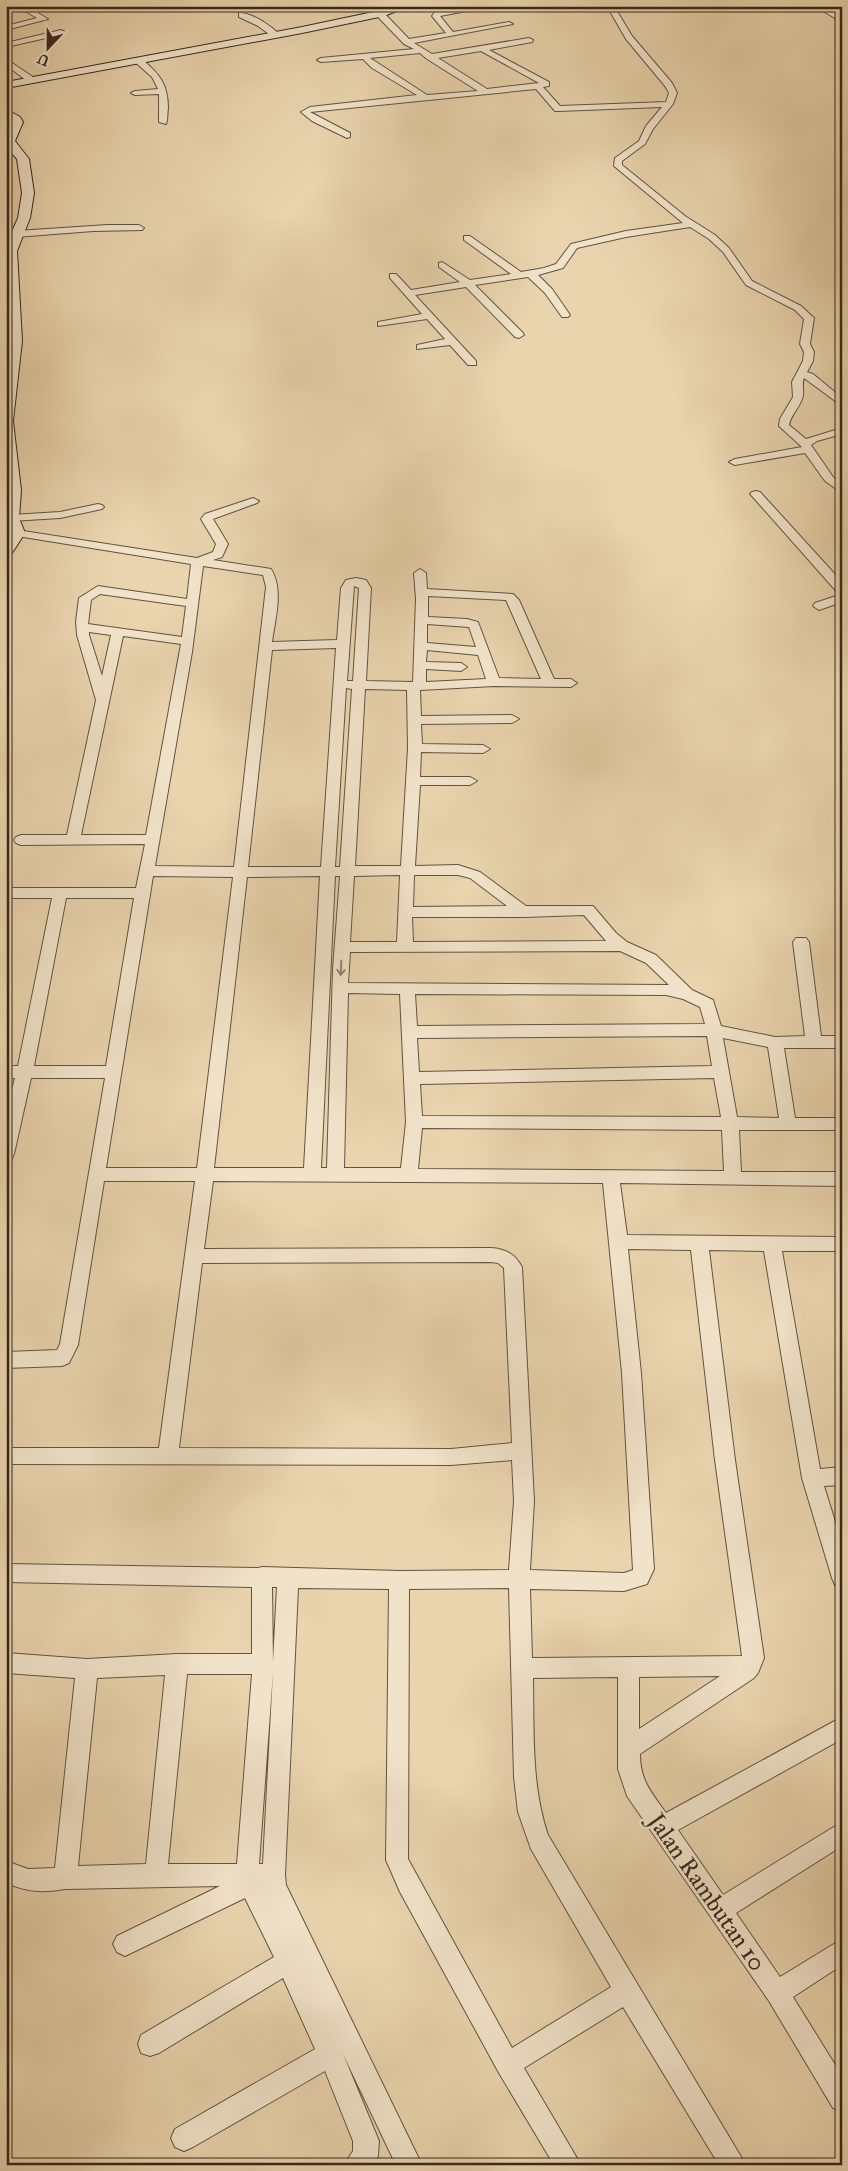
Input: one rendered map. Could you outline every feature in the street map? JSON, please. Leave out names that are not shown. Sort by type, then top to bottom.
[{"type":"street","points":[[7,28],[44,19],[21,6]]},
{"type":"street","points":[[6,84],[276,35],[380,14],[404,6]]},
{"type":"street","points":[[610,6],[629,37],[672,89],[673,93],[669,104],[649,128],[642,142],[618,160],[618,166],[682,218],[712,237],[726,250],[749,283],[805,313],[810,322],[803,341],[804,347],[809,352],[808,361],[797,382],[798,397],[785,419],[784,426],[806,446],[829,479],[842,490]]},
{"type":"street","points":[[817,6],[842,20]]},
{"type":"street","points":[[451,34],[438,21],[436,16],[438,14],[481,12],[495,27]]},
{"type":"street","points":[[380,14],[407,42],[486,92]]},
{"type":"street","points":[[242,15],[261,24],[276,35]]},
{"type":"street","points":[[407,42],[509,24]]},
{"type":"street","points":[[6,45],[61,32]]},
{"type":"street","points":[[430,57],[529,40]]},
{"type":"street","points":[[347,135],[342,131],[323,124],[305,112],[310,109],[538,86],[546,82],[482,49]]},
{"type":"street","points":[[321,60],[422,51]]},
{"type":"street","points":[[366,56],[367,60],[375,66],[425,97]]},
{"type":"street","points":[[6,61],[30,79]]},
{"type":"street","points":[[140,61],[158,77],[164,90],[163,122]]},
{"type":"street","points":[[538,86],[558,110],[669,104]]},
{"type":"street","points":[[135,93],[164,90]]},
{"type":"street","points":[[6,112],[16,119],[17,122],[9,141],[19,152],[23,160],[28,190],[25,212],[11,251],[15,341],[8,387],[6,422],[13,490],[11,518],[17,533]]},
{"type":"street","points":[[407,293],[519,275],[561,266],[565,262],[568,251],[574,246],[626,234],[692,224]]},
{"type":"street","points":[[16,234],[54,233],[110,227],[139,228]]},
{"type":"street","points":[[467,238],[519,275]]},
{"type":"street","points":[[442,265],[468,283],[519,335]]},
{"type":"street","points":[[530,273],[549,291],[565,315]]},
{"type":"street","points":[[393,276],[472,363]]},
{"type":"street","points":[[382,324],[429,316]]},
{"type":"street","points":[[421,347],[453,341]]},
{"type":"street","points":[[801,374],[810,376],[842,403]]},
{"type":"street","points":[[735,462],[806,446],[813,439],[842,431]]},
{"type":"street","points":[[756,494],[842,590]]},
{"type":"street","points":[[197,562],[212,558],[218,554],[222,544],[207,519],[209,516],[253,501]]},
{"type":"street","points":[[11,518],[60,515],[98,506]]},
{"type":"street","points":[[17,533],[267,572],[272,587],[196,1256],[168,1455]]},
{"type":"street","points":[[6,550],[17,533]]},
{"type":"street","points":[[6,1360],[62,1358],[69,1345],[96,1174],[115,1072],[142,892],[148,871],[151,839],[175,716],[193,603],[197,562]]},
{"type":"street","points":[[405,948],[407,871],[415,748],[413,720],[421,646],[422,592],[420,573]]},
{"type":"street","points":[[312,1176],[328,846],[341,685],[342,644],[347,588],[352,582],[359,582],[362,583],[364,588],[343,948],[335,1176]]},
{"type":"street","points":[[102,699],[83,635],[82,622],[85,598],[98,590],[193,603]]},
{"type":"street","points":[[422,592],[509,597],[513,600],[548,683]]},
{"type":"street","points":[[819,606],[842,598]]},
{"type":"street","points":[[422,620],[474,625],[494,682]]},
{"type":"street","points":[[83,627],[186,641]]},
{"type":"street","points":[[73,838],[118,632]]},
{"type":"street","points":[[266,646],[342,644]]},
{"type":"street","points":[[421,646],[484,652]]},
{"type":"street","points":[[419,665],[461,667]]},
{"type":"street","points":[[341,685],[416,686],[494,682],[571,683]]},
{"type":"street","points":[[413,720],[512,719]]},
{"type":"street","points":[[415,748],[482,749]]},
{"type":"street","points":[[412,781],[470,781]]},
{"type":"street","points":[[21,840],[73,838],[151,839]]},
{"type":"street","points":[[148,871],[458,870],[475,875],[524,912]]},
{"type":"street","points":[[6,1154],[60,892]]},
{"type":"street","points":[[6,893],[142,892]]},
{"type":"street","points":[[405,912],[524,912],[588,909],[602,928],[622,946],[651,959],[687,994]]},
{"type":"street","points":[[801,942],[814,1041]]},
{"type":"street","points":[[343,948],[622,946]]},
{"type":"street","points":[[342,988],[666,990],[687,994],[707,1004],[714,1030],[730,1124],[733,1177]]},
{"type":"street","points":[[407,989],[414,1122],[409,1175]]},
{"type":"street","points":[[410,1032],[714,1030],[776,1043],[842,1042]]},
{"type":"street","points":[[776,1043],[788,1124]]},
{"type":"street","points":[[6,1072],[115,1072]]},
{"type":"street","points":[[412,1078],[721,1072]]},
{"type":"street","points":[[414,1122],[842,1124]]},
{"type":"street","points":[[96,1174],[842,1179]]},
{"type":"street","points":[[6,1573],[624,1582],[640,1577],[644,1569],[635,1401],[620,1242],[611,1177]]},
{"type":"street","points":[[620,1242],[842,1244]]},
{"type":"street","points":[[629,1748],[747,1671],[751,1666],[753,1658],[725,1460],[699,1243]]},
{"type":"street","points":[[772,1244],[812,1478],[840,1565]]},
{"type":"street","points":[[196,1256],[504,1256],[509,1260],[513,1268],[520,1451],[524,1501],[519,1579],[525,1777],[529,1812],[539,1841],[627,1991],[733,2165]]},
{"type":"street","points":[[6,1456],[451,1457],[520,1451]]},
{"type":"street","points":[[812,1478],[842,1476]]},
{"type":"street","points":[[262,1576],[263,1664],[248,1880],[289,1961],[331,2054],[366,2141],[365,2156],[357,2165]]},
{"type":"street","points":[[288,1577],[274,1875],[278,1893],[409,2165]]},
{"type":"street","points":[[399,1580],[398,1860],[408,1884],[508,2064],[568,2165]]},
{"type":"street","points":[[6,1664],[87,1669],[177,1664],[263,1664]]},
{"type":"street","points":[[156,1875],[177,1664]]},
{"type":"street","points":[[522,1668],[751,1666]]},
{"type":"street","name":"Jalan Rambutan 10","points":[[628,1667],[629,1769],[635,1788],[721,1909],[839,2089]]},
{"type":"street","points":[[65,1878],[87,1669]]},
{"type":"street","points":[[662,1827],[842,1727]]},
{"type":"street","points":[[721,1909],[842,1833]]},
{"type":"street","points":[[6,1872],[28,1880],[45,1881],[65,1878],[156,1875],[248,1880],[274,1875]]},
{"type":"street","points":[[125,1944],[248,1880]]},
{"type":"street","points":[[777,1993],[842,1951]]},
{"type":"street","points":[[150,2044],[289,1961]]},
{"type":"street","points":[[508,2064],[627,1991]]},
{"type":"street","points":[[184,2138],[331,2054]]}]
